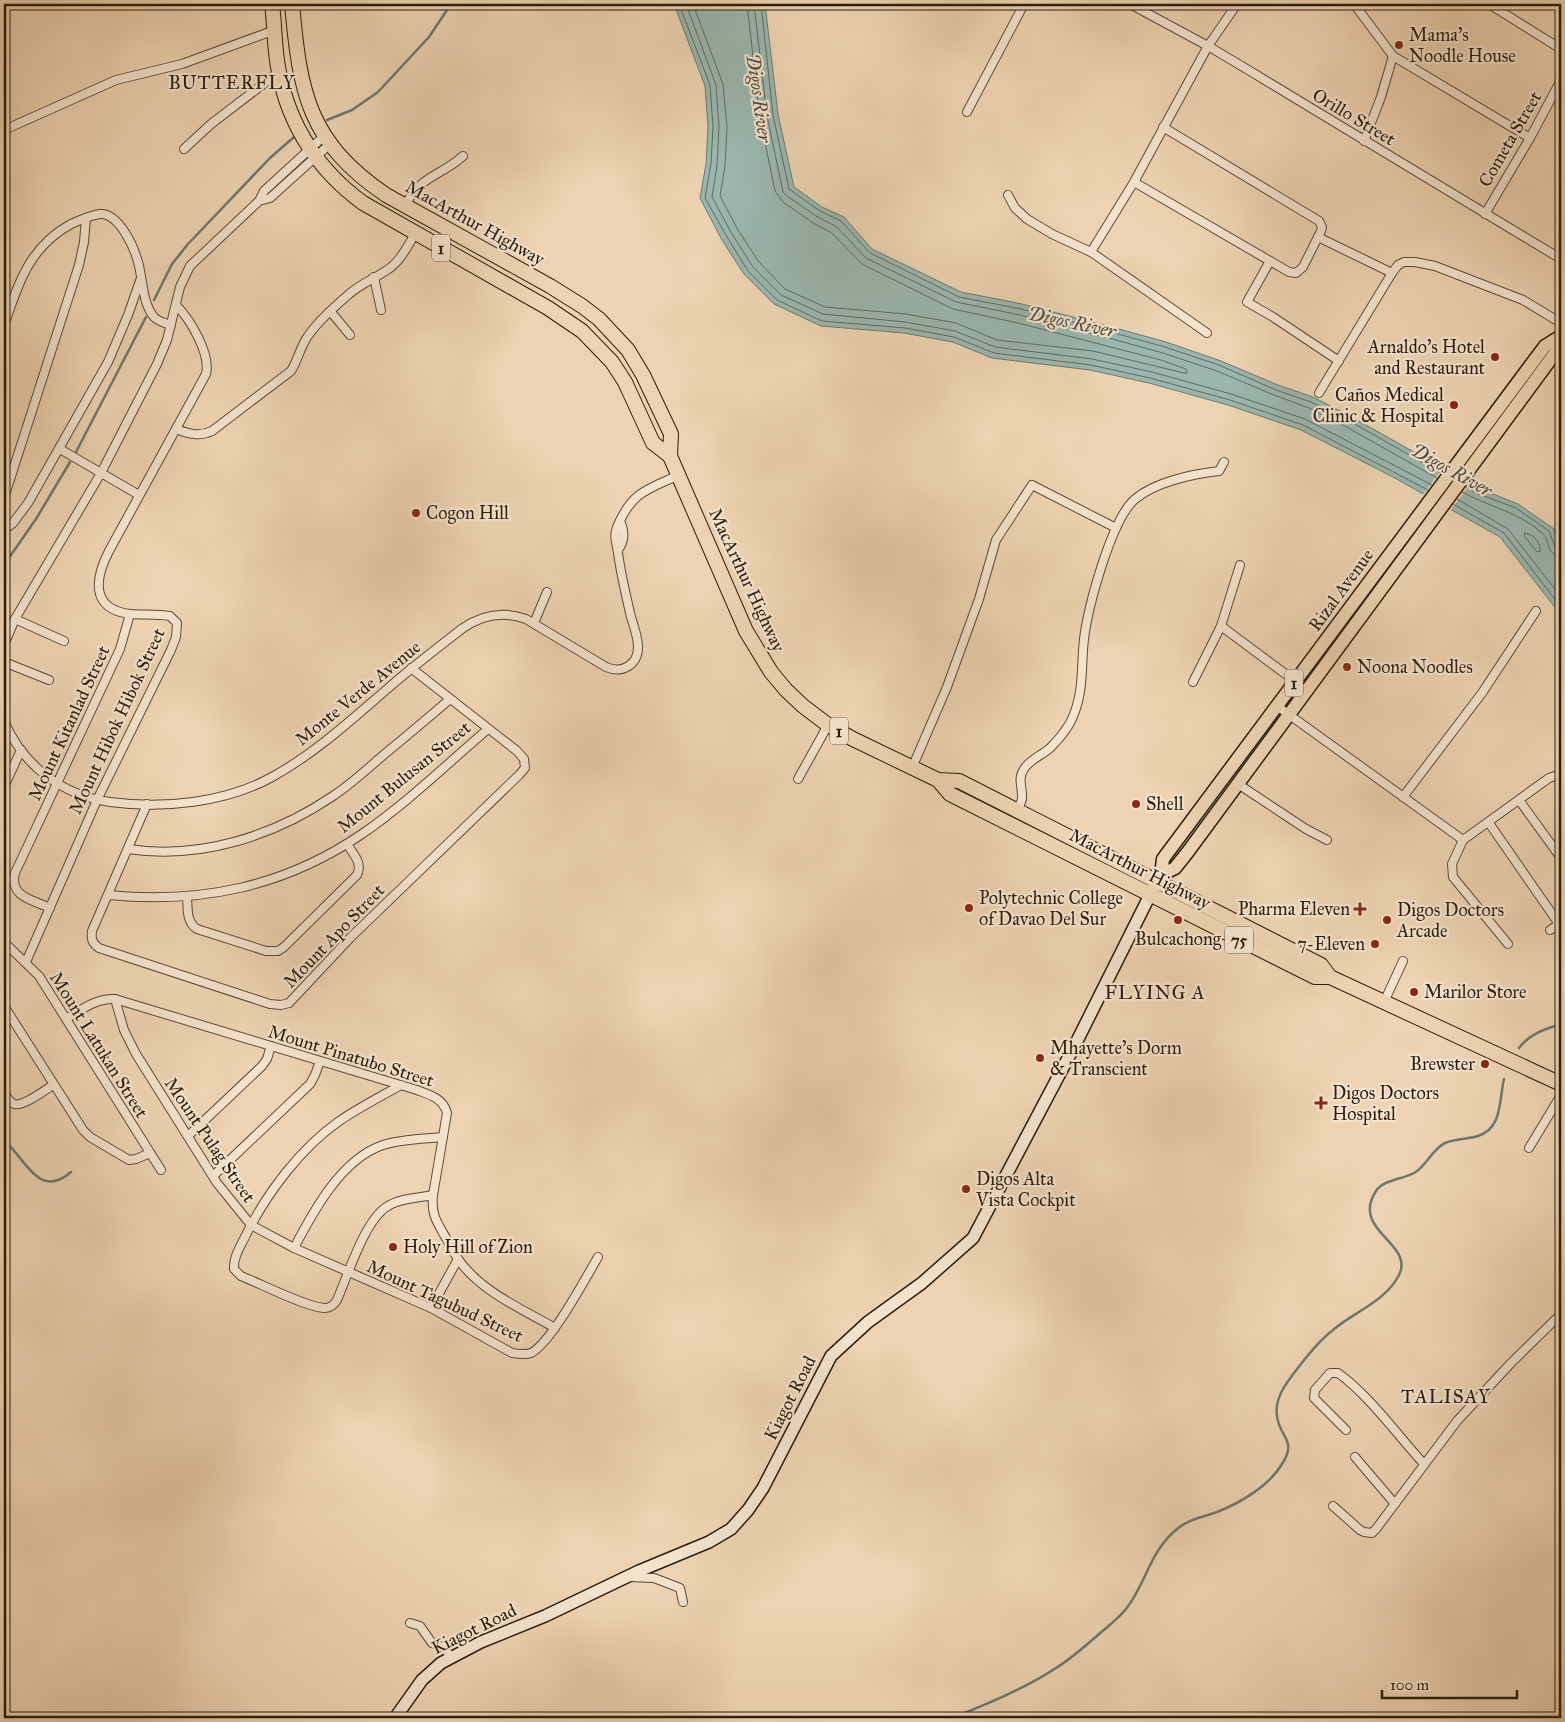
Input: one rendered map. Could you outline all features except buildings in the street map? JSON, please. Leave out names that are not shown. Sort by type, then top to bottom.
[{"type":"highway","name":"MacArthur Highway","points":[[272,4],[278,72],[292,118],[312,154],[327,172],[355,197],[415,234],[548,308],[582,331],[612,362],[625,382],[653,443],[670,456],[746,631],[771,672],[803,706],[828,725],[876,752],[938,780],[959,781],[1159,879],[1322,965],[1330,976],[1561,1084]]},
{"type":"highway","name":"MacArthur Highway","points":[[292,4],[300,71],[310,106],[327,140],[349,166],[364,180],[405,206],[582,306],[612,332],[628,350],[644,375],[671,434],[670,456]]},
{"type":"highway","name":"MacArthur Highway","points":[[938,780],[950,794],[1011,823],[1150,895],[1315,977],[1330,976]]},
{"type":"main road","name":"Rizal Avenue","points":[[1150,895],[1159,879],[1163,859],[1545,346],[1561,336]]},
{"type":"main road","name":"Rizal Avenue","points":[[1159,879],[1175,868],[1561,345]]},
{"type":"main road","points":[[1440,486],[1452,495]]},
{"type":"street","points":[[967,112],[1024,4]]},
{"type":"street","name":"Orillo Street","points":[[1130,4],[1208,46],[1561,259]]},
{"type":"street","points":[[1092,252],[1134,182],[1208,46],[1236,4]]},
{"type":"street","points":[[1354,4],[1393,56],[1530,138]]},
{"type":"street","points":[[1489,4],[1561,48]]},
{"type":"street","points":[[4,130],[116,80],[182,64],[275,30]]},
{"type":"street","points":[[1364,141],[1381,97],[1393,56]]},
{"type":"street","points":[[184,149],[211,124],[278,72]]},
{"type":"street","name":"Cometa Street","points":[[1485,214],[1530,138],[1561,80]]},
{"type":"street","points":[[1134,182],[1291,273],[1298,272],[1302,267],[1318,237],[1322,227],[1319,221],[1163,127]]},
{"type":"street","points":[[4,645],[15,619],[101,473],[157,364],[171,325],[180,287],[190,266],[260,201],[264,191],[327,140]]},
{"type":"street","points":[[405,206],[409,196],[423,181],[444,171],[464,156]]},
{"type":"street","points":[[1008,195],[1015,208],[1027,219],[1052,234],[1092,252],[1207,333]]},
{"type":"street","points":[[4,326],[17,287],[30,259],[52,238],[70,225],[100,214],[108,215],[117,222],[134,249],[152,315],[156,319],[171,325]]},
{"type":"street","points":[[4,498],[79,265],[84,242],[86,218]]},
{"type":"street","points":[[176,429],[194,435],[204,435],[212,431],[291,371],[296,364],[307,337],[361,284],[387,271],[396,264],[415,234]]},
{"type":"street","points":[[1318,237],[1392,273]]},
{"type":"street","points":[[1270,261],[1247,302],[1274,317],[1339,361]]},
{"type":"street","points":[[1319,393],[1392,273],[1398,265],[1404,262],[1435,266],[1517,297],[1561,323]]},
{"type":"street","points":[[374,277],[381,310]]},
{"type":"street","points":[[4,530],[20,514],[60,449],[108,362],[141,278]]},
{"type":"street","name":"Mount Hibok Hibok Street","points":[[26,962],[97,800],[170,650],[177,631],[177,623],[170,616],[130,614],[110,608],[102,599],[98,588],[101,566],[206,374],[207,368],[204,352],[192,326],[176,305]]},
{"type":"street","points":[[331,312],[350,335]]},
{"type":"street","points":[[60,449],[139,495]]},
{"type":"street","points":[[1011,823],[1022,801],[1020,778],[1022,771],[1032,760],[1050,748],[1074,715],[1080,695],[1084,639],[1091,605],[1101,568],[1123,513],[1134,500],[1147,491],[1168,482],[1219,470],[1224,462]]},
{"type":"street","name":"Monte Verde Avenue","points":[[4,720],[21,750],[36,768],[57,784],[97,800],[147,804],[201,801],[229,795],[272,778],[315,750],[411,668],[463,628],[480,619],[506,615],[517,616],[534,623],[606,667],[618,670],[629,666],[637,654],[637,642],[615,543],[616,528],[629,504],[636,496],[679,475]]},
{"type":"street","points":[[912,768],[947,687],[996,540],[1032,485],[1116,528]]},
{"type":"street","points":[[1193,682],[1221,626],[1240,566]]},
{"type":"street","points":[[534,623],[547,592]]},
{"type":"street","points":[[1403,797],[1482,693],[1536,611]]},
{"type":"street","name":"Mount Kitanlad Street","points":[[50,908],[17,892],[13,880],[120,649],[130,614]]},
{"type":"street","points":[[15,619],[64,641]]},
{"type":"street","points":[[1221,626],[1295,682]]},
{"type":"street","points":[[4,662],[49,680]]},
{"type":"street","name":"Mount Apo Street","points":[[147,804],[91,936],[94,944],[99,948],[270,1004],[284,1005],[292,1000],[350,938],[523,771],[525,764],[522,756],[411,668]]},
{"type":"street","points":[[128,849],[167,851],[214,846],[254,836],[284,824],[304,814],[345,788],[450,699]]},
{"type":"street","points":[[1278,706],[1463,840]]},
{"type":"street","points":[[798,778],[828,725]]},
{"type":"street","name":"Mount Bulusan Street","points":[[108,895],[154,898],[187,897],[236,890],[283,876],[347,844],[395,809],[488,729]]},
{"type":"street","points":[[4,787],[21,750]]},
{"type":"street","points":[[1508,944],[1453,877],[1452,864],[1463,840],[1549,778],[1555,776],[1561,778]]},
{"type":"street","points":[[1238,784],[1306,829],[1327,840]]},
{"type":"street","points":[[1519,800],[1561,858]]},
{"type":"street","points":[[1488,823],[1560,923],[1550,930]]},
{"type":"street","points":[[187,897],[189,920],[194,927],[266,951],[278,951],[357,875],[360,870],[359,865],[347,844]]},
{"type":"street","name":"Kiagot Road","points":[[395,1718],[432,1669],[451,1657],[709,1542],[731,1529],[748,1510],[763,1488],[831,1356],[868,1322],[922,1283],[973,1238],[1076,1043],[1150,895]]},
{"type":"street","name":"Mount Latukan Street","points":[[4,942],[39,976],[161,1170]]},
{"type":"street","points":[[1384,1002],[1403,961]]},
{"type":"street","points":[[66,1019],[100,1000],[115,999]]},
{"type":"street","name":"Mount Pinatubo Street","points":[[115,999],[401,1085],[432,1096],[443,1104],[447,1113],[433,1195],[432,1209],[434,1215],[458,1259],[481,1282],[555,1328]]},
{"type":"street","name":"Mount Pulag Street","points":[[115,999],[129,1043],[213,1176],[251,1225],[294,1248],[349,1272]]},
{"type":"street","points":[[4,1006],[53,1085],[90,1138],[129,1160],[150,1153]]},
{"type":"street","points":[[188,1136],[262,1066],[271,1046]]},
{"type":"street","points":[[213,1176],[310,1084],[320,1061]]},
{"type":"street","points":[[4,1092],[11,1103],[17,1105],[26,1102],[53,1085]]},
{"type":"street","points":[[401,1085],[337,1122],[316,1141],[280,1181],[266,1200],[251,1225],[235,1259],[234,1268],[241,1276],[309,1305],[330,1308],[337,1300],[368,1228],[380,1212],[396,1202],[433,1195]]},
{"type":"street","points":[[1529,1148],[1561,1096]]},
{"type":"street","points":[[294,1248],[312,1213],[328,1191],[350,1165],[366,1153],[381,1146],[404,1140],[443,1138]]},
{"type":"street","name":"Mount Tagubud Street","points":[[349,1272],[431,1308],[512,1353],[522,1355],[531,1353],[546,1342],[598,1257]]},
{"type":"street","points":[[431,1308],[458,1259]]},
{"type":"street","points":[[1333,1506],[1360,1530],[1372,1533],[1457,1421],[1511,1363],[1561,1314]]},
{"type":"street","points":[[1346,1430],[1314,1398],[1315,1390],[1330,1374],[1338,1373],[1348,1381],[1424,1464]]},
{"type":"street","points":[[1355,1457],[1395,1504]]},
{"type":"street","points":[[627,1577],[654,1578],[680,1588],[683,1602]]},
{"type":"street","points":[[410,1623],[420,1626],[432,1643],[444,1648],[451,1657]]},
{"type":"water","name":"Digos River","points":[[674,4],[765,4],[778,114],[794,187],[822,207],[844,217],[872,249],[961,292],[1022,304],[1166,342],[1313,397],[1478,488],[1518,504],[1554,529],[1561,552],[1561,615],[1500,537],[1393,477],[1301,430],[1228,405],[1149,383],[1090,370],[992,358],[953,342],[904,333],[821,326],[774,304],[744,274],[722,240],[700,198],[706,164],[708,126],[705,86]]},
{"type":"pier","points":[[1444,466],[1472,482],[1450,511],[1422,496]]},
{"type":"waterway","points":[[327,120],[352,110],[378,92],[429,37],[451,4]]},
{"type":"waterway","points":[[154,300],[172,264],[188,244],[270,158],[294,137]]},
{"type":"waterway","points":[[76,452],[146,317]]},
{"type":"waterway","points":[[4,565],[36,519],[70,462]]},
{"type":"waterway","points":[[1519,1048],[1532,1036],[1561,1024]]},
{"type":"waterway","points":[[952,1718],[992,1702],[1044,1676],[1072,1657],[1126,1609],[1160,1547],[1177,1529],[1191,1521],[1235,1504],[1270,1480],[1282,1464],[1288,1449],[1288,1444],[1278,1423],[1277,1416],[1277,1403],[1285,1385],[1323,1339],[1341,1324],[1378,1299],[1399,1275],[1402,1264],[1398,1254],[1376,1227],[1371,1216],[1370,1205],[1376,1191],[1383,1184],[1419,1170],[1436,1149],[1445,1143],[1478,1136],[1492,1127],[1499,1112],[1504,1079]]},
{"type":"waterway","points":[[4,1141],[33,1173],[41,1179],[50,1182],[60,1180],[71,1172]]},
{"type":"place","name":"Mama's Noodle House","points":[[1399,45]]},
{"type":"place","name":"Arnaldo's Hotel and Restaurant","points":[[1495,357]]},
{"type":"place","name":"Caños Medical Clinic & Hospital","points":[[1454,405]]},
{"type":"place","name":"Cogon Hill","points":[[416,513]]},
{"type":"place","name":"Noona Noodles","points":[[1347,667]]},
{"type":"place","name":"Shell","points":[[1136,804]]},
{"type":"place","name":"Polytechnic College of Davao Del Sur","points":[[969,908]]},
{"type":"place","name":"Pharma Eleven","points":[[1360,909]]},
{"type":"place","name":"Bulcachong","points":[[1178,920]]},
{"type":"place","name":"Digos Doctors Arcade","points":[[1387,920]]},
{"type":"place","name":"7-Eleven","points":[[1375,944]]},
{"type":"place","name":"Marilor Store","points":[[1414,992]]},
{"type":"place","name":"Mhayette's Dorm & Transcient","points":[[1040,1058]]},
{"type":"place","name":"Brewster","points":[[1485,1064]]},
{"type":"place","name":"Digos Doctors Hospital","points":[[1321,1103]]},
{"type":"place","name":"Digos Alta Vista Cockpit","points":[[966,1189]]},
{"type":"place","name":"Holy Hill of Zion","points":[[393,1247]]},
{"type":"district","name":"BUTTERFLY","points":[[232,82]]},
{"type":"district","name":"FLYING A","points":[[1155,992]]},
{"type":"district","name":"TALISAY","points":[[1446,1396]]}]
